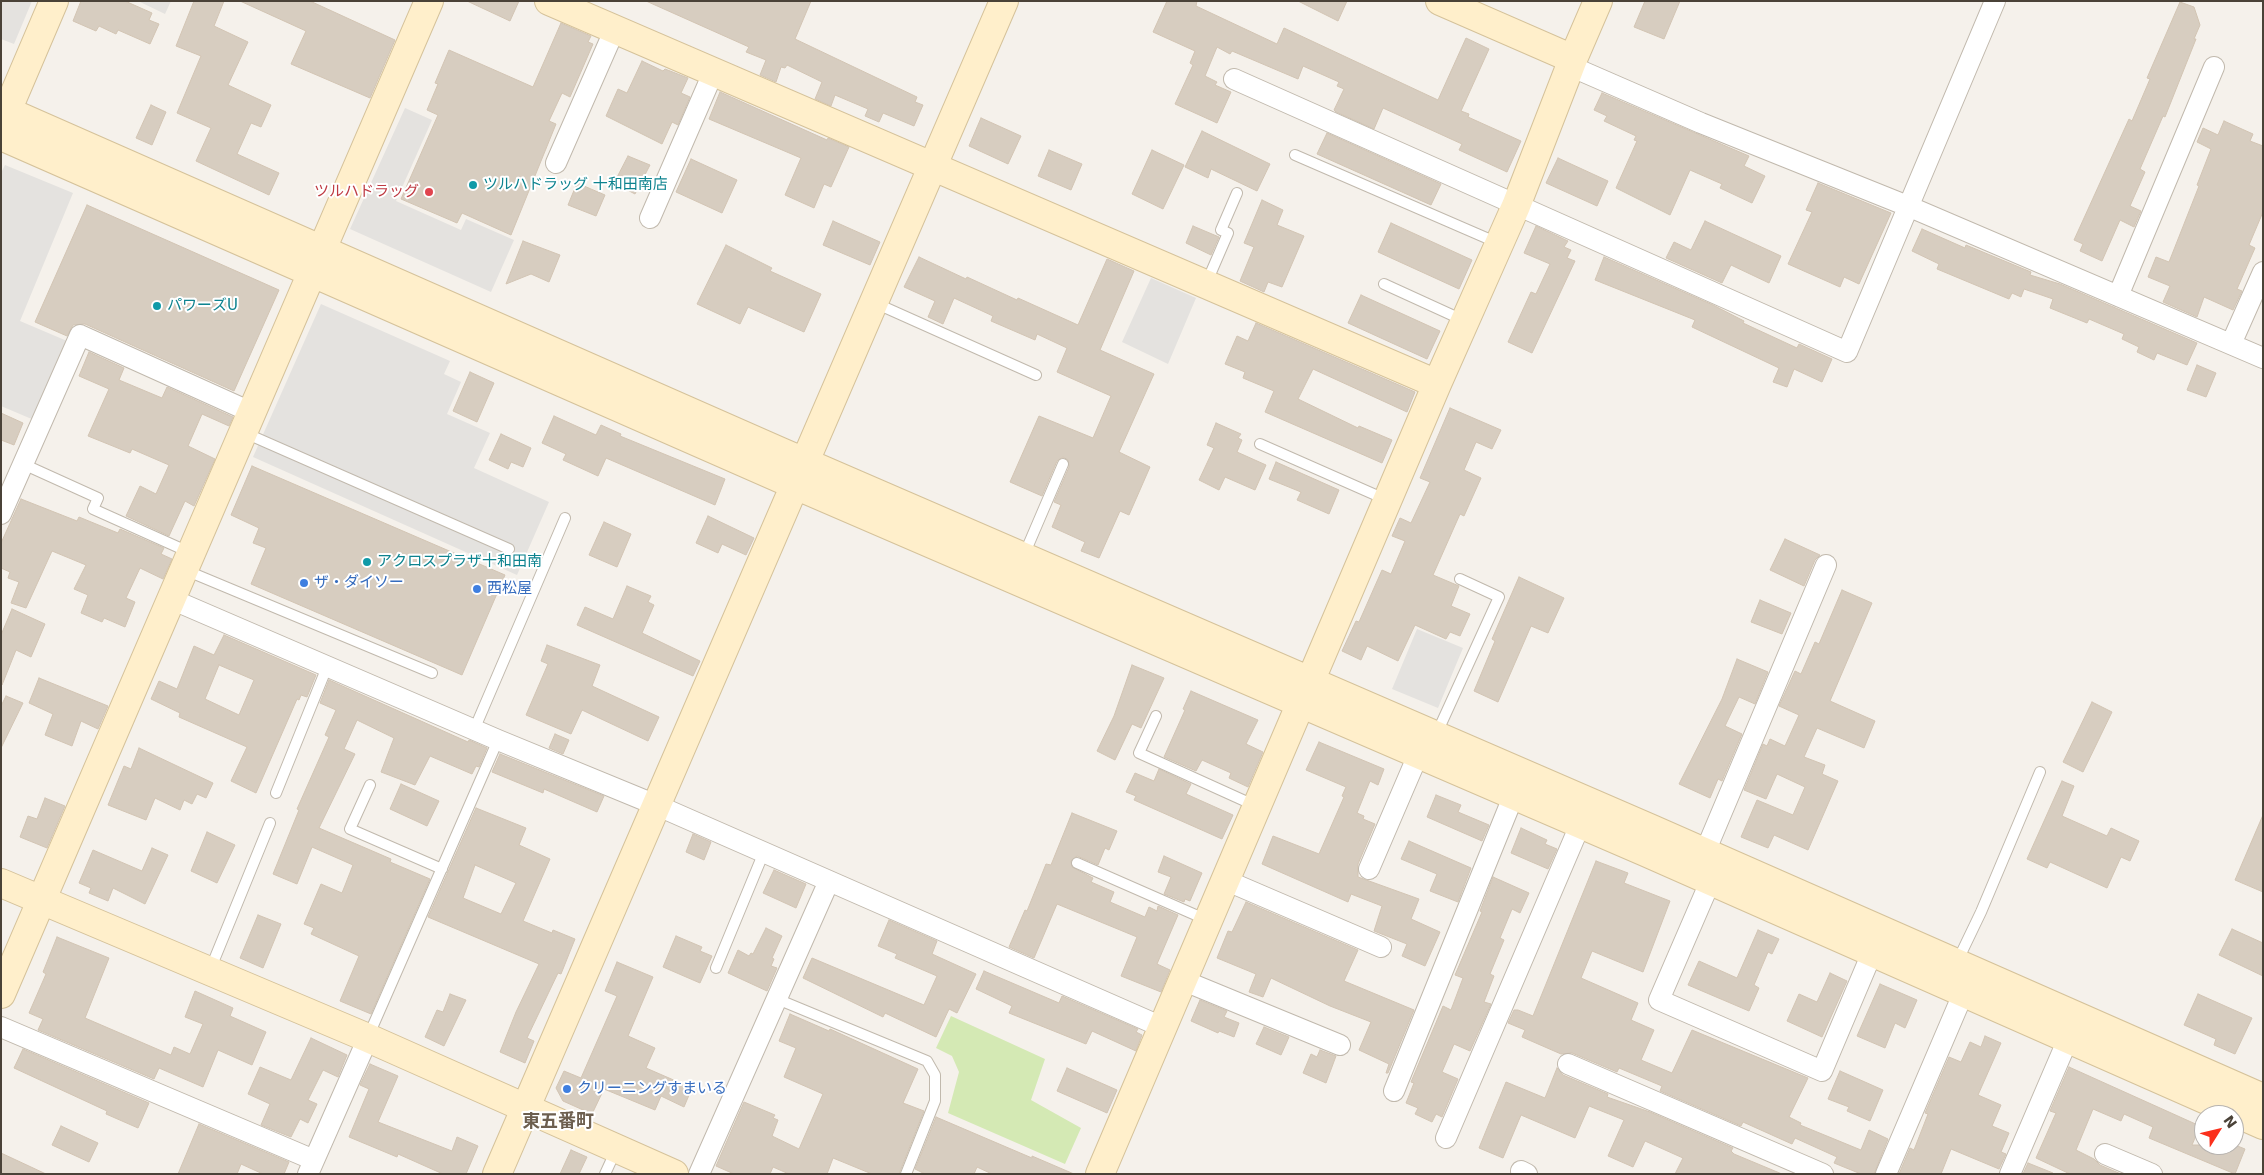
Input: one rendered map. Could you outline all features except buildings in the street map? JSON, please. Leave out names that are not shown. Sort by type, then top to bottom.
[{"type":"street","points":[[1,994],[43,901],[187,561],[318,262],[429,1]]},
{"type":"street","points":[[549,1],[1437,384]]},
{"type":"street","points":[[497,1174],[1004,1]]},
{"type":"street","points":[[1440,1],[1710,127],[1910,207],[2263,358]]},
{"type":"street","points":[[1100,1174],[1387,500],[1516,206],[1571,62],[1598,1]]},
{"type":"street","points":[[1234,79],[1847,352],[1996,1]]},
{"type":"street","points":[[48,3],[3,121],[318,262],[1427,746],[1705,852],[2263,1098]]},
{"type":"street","points":[[556,163],[614,30]]},
{"type":"street","points":[[2118,296],[2214,67]]},
{"type":"street","points":[[650,218],[713,73]]},
{"type":"street","points":[[2231,344],[2263,272]]},
{"type":"street","points":[[1,514],[80,335],[248,422]]},
{"type":"street","points":[[800,473],[1023,556],[1305,692]]},
{"type":"street","points":[[1705,852],[1826,565]]},
{"type":"street","points":[[171,599],[474,730],[656,805],[1162,1028]]},
{"type":"street","points":[[1427,746],[1514,797],[2263,1125]]},
{"type":"street","points":[[1369,868],[1427,746]]},
{"type":"street","points":[[1394,1092],[1514,797]]},
{"type":"street","points":[[1446,1138],[1580,825]]},
{"type":"street","points":[[1225,880],[1381,947]]},
{"type":"street","points":[[699,1174],[829,881]]},
{"type":"street","points":[[1710,882],[1659,1000],[1812,1068],[1822,1071],[1872,953]]},
{"type":"street","points":[[1,883],[368,1038],[674,1174]]},
{"type":"street","points":[[1182,980],[1340,1045]]},
{"type":"street","points":[[1886,1174],[1963,994]]},
{"type":"street","points":[[1,1027],[311,1167],[368,1038]]},
{"type":"street","points":[[2010,1174],[2068,1039]]},
{"type":"street","points":[[1568,1064],[1823,1174]]},
{"type":"street","points":[[2105,1154],[2152,1174]]},
{"type":"lane","points":[[1295,155],[1499,244]]},
{"type":"lane","points":[[1206,284],[1228,233],[1221,230],[1237,193]]},
{"type":"lane","points":[[1384,284],[1465,321]]},
{"type":"lane","points":[[874,303],[1036,375]]},
{"type":"lane","points":[[248,422],[509,549]]},
{"type":"lane","points":[[1260,444],[1387,500]]},
{"type":"lane","points":[[23,464],[98,498],[93,509],[187,561],[432,673]]},
{"type":"lane","points":[[1023,556],[1063,464]]},
{"type":"lane","points":[[474,730],[565,518]]},
{"type":"lane","points":[[1427,746],[1499,597],[1460,579]]},
{"type":"lane","points":[[276,792],[327,667]]},
{"type":"lane","points":[[1156,716],[1140,753],[1256,806]]},
{"type":"lane","points":[[368,1038],[498,740]]},
{"type":"lane","points":[[1956,963],[1981,912],[2040,772]]},
{"type":"lane","points":[[370,784],[350,829],[442,869]]},
{"type":"lane","points":[[210,971],[270,823]]},
{"type":"lane","points":[[716,968],[764,852]]},
{"type":"lane","points":[[1077,863],[1208,921]]},
{"type":"lane","points":[[777,998],[927,1061],[935,1075],[935,1101],[906,1174]]},
{"type":"lane","points":[[605,1174],[617,1149]]},
{"type":"green space","points":[[951,1016],[1045,1059],[1031,1100],[1081,1128],[1065,1164],[948,1113],[959,1072],[952,1056],[936,1048]]},
{"type":"shaded area","points":[[1,1],[32,1],[14,44],[1,39]]},
{"type":"shaded area","points":[[138,1],[171,1],[165,14]]},
{"type":"shaded area","points":[[405,108],[432,120],[396,201],[461,230],[466,219],[514,240],[491,292],[350,229]]},
{"type":"shaded area","points":[[5,165],[73,193],[20,321],[67,341],[34,420],[1,406],[1,173]]},
{"type":"shaded area","points":[[1151,278],[1196,298],[1168,364],[1122,342]]},
{"type":"shaded area","points":[[321,304],[450,361],[444,374],[461,382],[447,414],[490,433],[474,468],[549,502],[517,575],[253,457]]},
{"type":"shaded area","points":[[1417,629],[1463,648],[1438,708],[1392,689]]},
{"type":"place","name":"ツルハドラッグ 十和田南店","points":[[473,185]]},
{"type":"place","name":"ツルハドラッグ","points":[[429,192]]},
{"type":"place","name":"パワーズU","points":[[157,306]]},
{"type":"place","name":"アクロスプラザ十和田南","points":[[367,562]]},
{"type":"place","name":"ザ・ダイソー","points":[[304,583]]},
{"type":"place","name":"西松屋","points":[[477,589]]},
{"type":"place","name":"クリーニングすまいる","points":[[567,1089]]},
{"type":"district","name":"東五番町","points":[[558,1122]]}]
